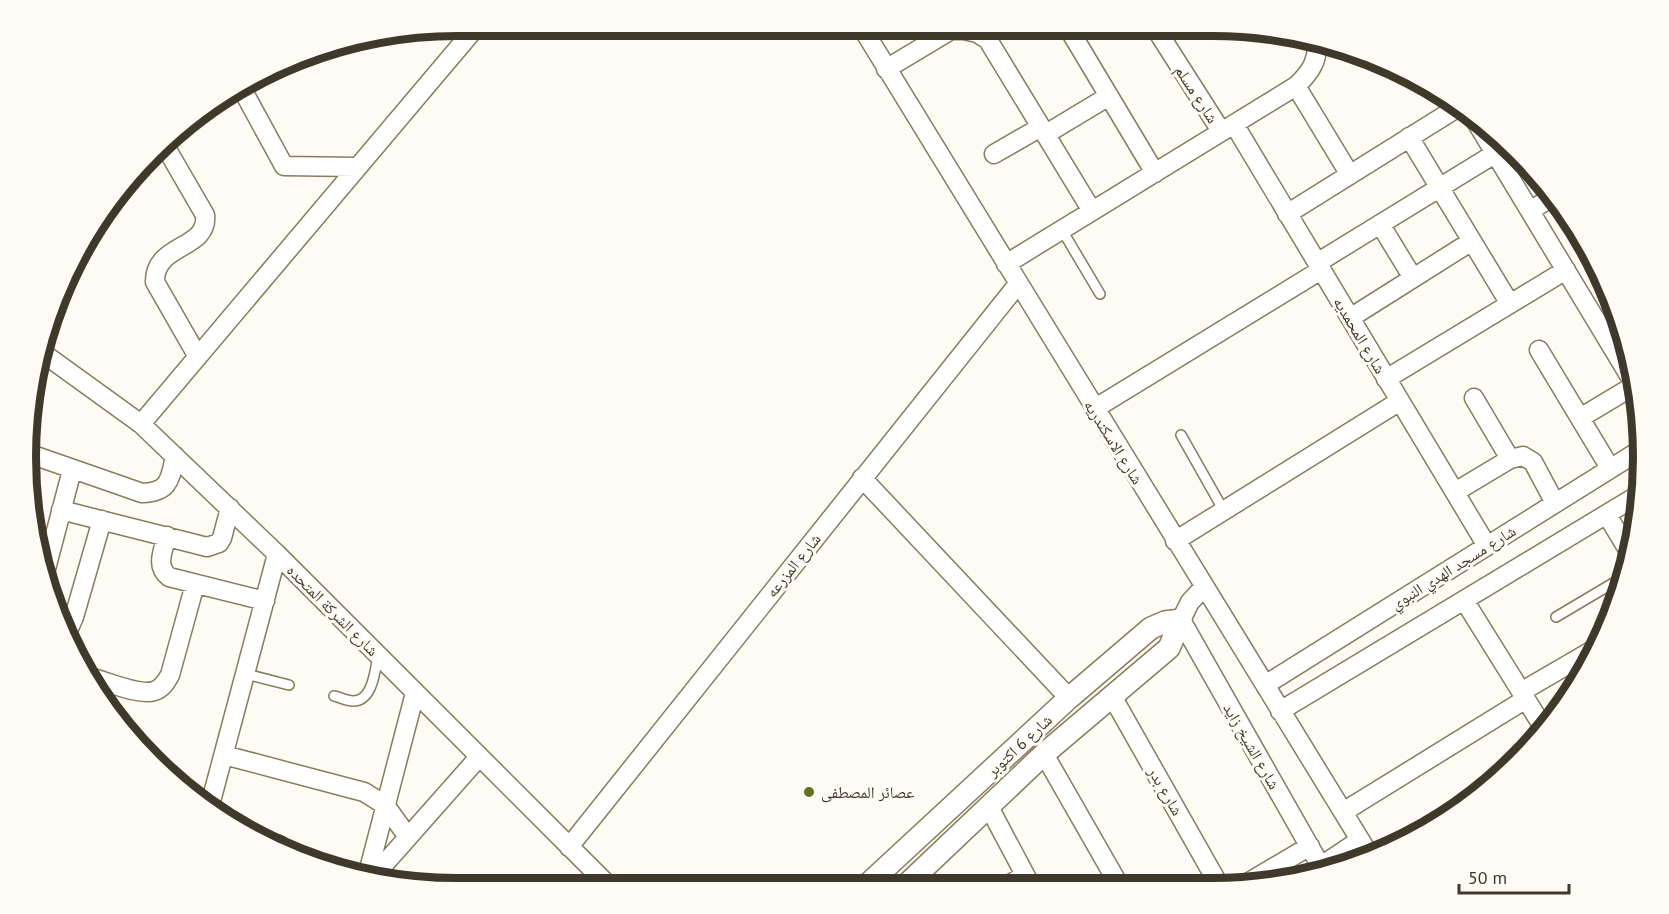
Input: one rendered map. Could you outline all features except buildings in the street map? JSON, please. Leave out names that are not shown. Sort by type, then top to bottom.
[{"type":"street","points":[[141,424],[468,36]]},
{"type":"street","name":"شارع الاسكندريه","points":[[867,36],[1366,849]]},
{"type":"street","points":[[886,69],[938,36]]},
{"type":"street","points":[[980,36],[988,40],[1092,211]]},
{"type":"street","points":[[1072,36],[1155,173]]},
{"type":"street","name":"شارع مسلم","points":[[1161,36],[1228,128]]},
{"type":"street","points":[[1005,264],[1296,86],[1308,75],[1315,61],[1317,49]]},
{"type":"street","points":[[1296,86],[1350,175]]},
{"type":"street","points":[[244,93],[284,166],[356,167]]},
{"type":"street","points":[[994,153],[1044,131],[1109,96]]},
{"type":"street","points":[[1287,214],[1452,111]]},
{"type":"street","name":"شارع المحمديه","points":[[1228,128],[1287,214],[1487,546]]},
{"type":"street","points":[[1409,137],[1510,304]]},
{"type":"street","points":[[1486,137],[1623,364]]},
{"type":"street","points":[[168,151],[205,215],[205,220],[199,235],[158,264],[154,273],[155,282],[198,357]]},
{"type":"street","points":[[1094,409],[1319,266],[1380,224],[1496,153]]},
{"type":"street","points":[[1530,211],[1546,201]]},
{"type":"street","points":[[1380,224],[1413,278]]},
{"type":"street","points":[[1350,318],[1472,241]]},
{"type":"street","points":[[1386,379],[1566,270]]},
{"type":"street","name":"شارع المزرعه","points":[[569,847],[1018,284]]},
{"type":"street","points":[[1539,350],[1610,468]]},
{"type":"street","name":"شارع الشركة المتحده","points":[[48,357],[141,424],[176,456],[601,878]]},
{"type":"street","points":[[1580,418],[1627,390]]},
{"type":"street","points":[[1474,398],[1510,459]]},
{"type":"street","points":[[1175,541],[1400,401]]},
{"type":"street","name":"شارع مسجد الهدي النبوي","points":[[1264,685],[1633,454]]},
{"type":"street","points":[[36,456],[142,493],[152,493],[162,489],[169,482],[176,456]]},
{"type":"street","points":[[1455,492],[1510,459],[1523,456],[1533,462],[1555,503]]},
{"type":"street","points":[[49,560],[72,470]]},
{"type":"street","points":[[862,478],[1069,698]]},
{"type":"street","name":"شارع مسجد الهدي النبوي","points":[[1280,711],[1630,500]]},
{"type":"street","points":[[62,510],[207,547],[219,543],[222,538],[230,508]]},
{"type":"street","points":[[1607,515],[1624,543]]},
{"type":"street","points":[[71,624],[102,520]]},
{"type":"street","points":[[167,537],[160,561],[164,573],[169,578],[265,601]]},
{"type":"street","points":[[212,799],[277,554]]},
{"type":"street","points":[[100,680],[142,692],[154,691],[164,685],[170,675],[195,584]]},
{"type":"street","name":"شارع 6 اكتوبر","points":[[914,878],[1044,754],[1169,648],[1190,602],[1204,588]]},
{"type":"street","points":[[1464,600],[1540,721]]},
{"type":"street","name":"شارع 6 اكتوبر","points":[[875,878],[1069,698],[1151,628],[1165,622],[1181,620]]},
{"type":"street","name":"شارع الشيخ زايد","points":[[1181,620],[1320,864]]},
{"type":"street","points":[[1343,812],[1583,657]]},
{"type":"street","points":[[369,869],[415,693]]},
{"type":"street","name":"شارع بدر","points":[[1112,696],[1215,878]]},
{"type":"street","points":[[1044,754],[1115,878]]},
{"type":"street","points":[[224,755],[364,792],[385,805],[408,837]]},
{"type":"street","points":[[379,871],[479,758]]},
{"type":"street","points":[[989,807],[1027,878]]},
{"type":"street","points":[[1335,860],[1360,840]]},
{"type":"street","points":[[1262,875],[1310,846]]},
{"type":"lane","points":[[1062,230],[1100,294]]},
{"type":"lane","points":[[1181,435],[1224,511]]},
{"type":"lane","points":[[1556,617],[1614,583]]},
{"type":"lane","points":[[333,696],[354,701],[362,699],[368,693],[378,656]]},
{"type":"lane","points":[[246,674],[289,685]]},
{"type":"place","name":"عصائر المصطفى","points":[[809,792]]}]
